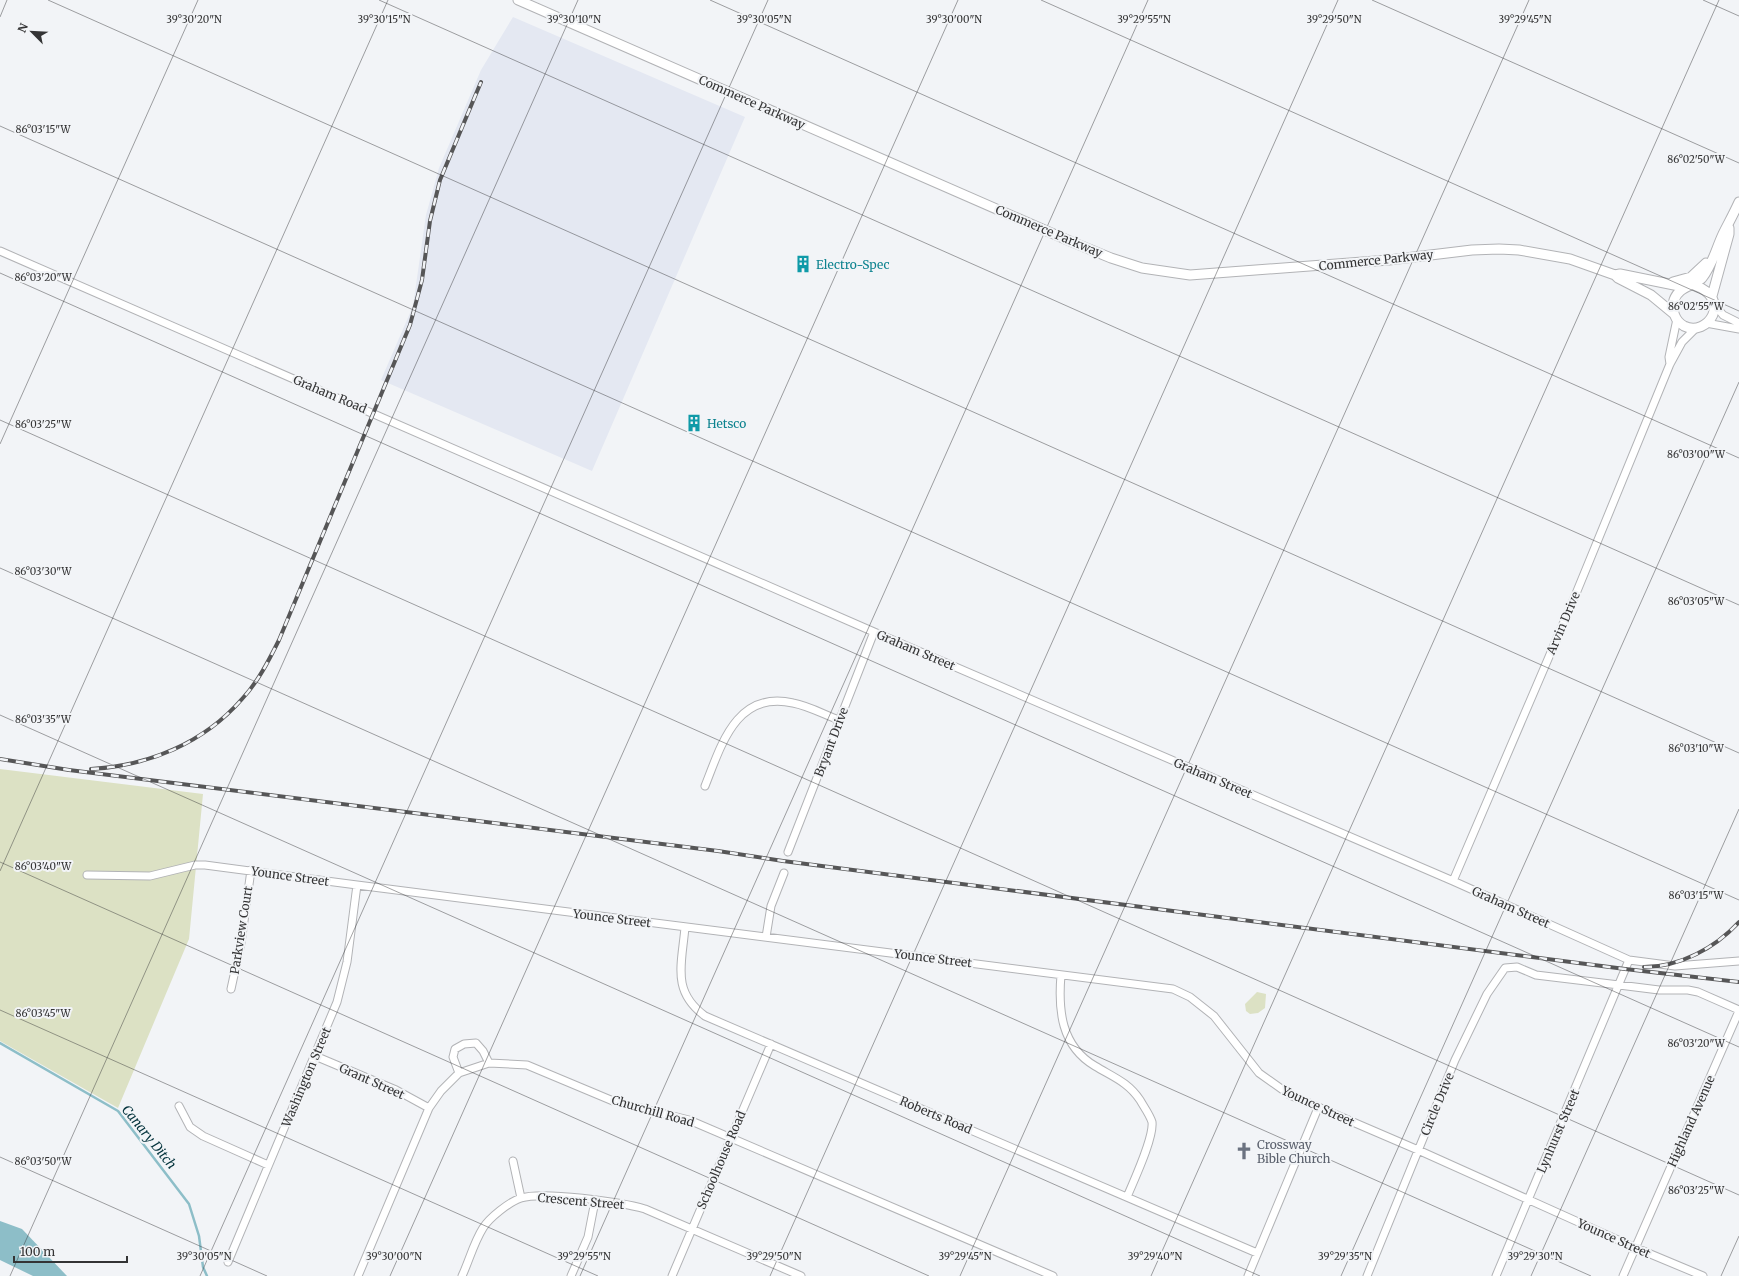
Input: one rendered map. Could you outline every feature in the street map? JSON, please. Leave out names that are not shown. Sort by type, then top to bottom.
[{"type":"street","name":"Commerce Parkway","points":[[518,0],[1072,242],[1111,258],[1142,268],[1190,276],[1382,261],[1472,250],[1519,250],[1570,259],[1615,275],[1651,295],[1675,317]]},
{"type":"street","points":[[1684,287],[1694,284],[1707,271],[1739,202]]},
{"type":"street","points":[[1706,323],[1713,315],[1714,300],[1729,234],[1728,226]]},
{"type":"street","points":[[1665,284],[1683,281],[1691,277],[1704,266],[1717,250]]},
{"type":"street","name":"Graham Road","points":[[0,251],[660,537]]},
{"type":"street","name":"Commerce Parkway","points":[[1615,275],[1620,274],[1684,287]]},
{"type":"street","points":[[1694,284],[1704,288],[1714,300],[1723,315],[1739,323]]},
{"type":"street","name":"Arvin Drive","points":[[1670,364],[1669,357],[1675,317],[1674,300],[1684,287]]},
{"type":"street","points":[[1675,317],[1685,326],[1696,328]]},
{"type":"street","points":[[1706,323],[1739,329]]},
{"type":"street","name":"Arvin Drive","points":[[1452,881],[1578,588],[1670,364],[1682,342],[1696,328],[1706,323]]},
{"type":"street","name":"Graham Street","points":[[660,537],[874,632],[1452,881],[1629,960],[1675,966],[1739,961]]},
{"type":"street","name":"Bryant Drive","points":[[788,852],[874,632]]},
{"type":"street","points":[[705,786],[727,732],[737,718],[753,708],[774,702],[794,703],[839,720]]},
{"type":"street","name":"Younce Street","points":[[87,875],[150,876],[195,865],[251,870],[357,885],[1173,989],[1190,997],[1214,1016],[1259,1073],[1290,1095],[1418,1150],[1636,1248],[1703,1276]]},
{"type":"street","name":"Parkview Court","points":[[231,989],[241,943],[251,870]]},
{"type":"street","points":[[766,937],[771,906],[784,873]]},
{"type":"street","name":"Washington Street","points":[[228,1262],[332,1015],[342,984],[357,885]]},
{"type":"street","name":"Roberts Road","points":[[685,927],[681,982],[688,1001],[705,1016],[1257,1254]]},
{"type":"street","points":[[1629,960],[1620,985],[1698,992],[1739,1010]]},
{"type":"street","name":"Circle Drive","points":[[1368,1276],[1455,1060],[1496,979],[1505,968],[1517,967],[1536,975],[1620,985]]},
{"type":"street","points":[[1061,975],[1060,1013],[1066,1032],[1076,1051],[1094,1066],[1110,1073],[1135,1092],[1146,1108],[1152,1122],[1151,1135],[1127,1197]]},
{"type":"street","name":"Lynhurst Street","points":[[1496,1276],[1620,985]]},
{"type":"street","name":"Highland Avenue","points":[[1623,1276],[1739,1010]]},
{"type":"street","points":[[459,1073],[453,1057],[455,1049],[464,1044],[476,1043],[483,1051],[489,1063]]},
{"type":"street","name":"Schoolhouse Road","points":[[672,1276],[770,1044]]},
{"type":"street","name":"Grant Street","points":[[315,1056],[396,1090],[429,1108]]},
{"type":"street","name":"Churchill Road","points":[[358,1276],[429,1108],[459,1073],[489,1063],[528,1065],[613,1101],[676,1116],[731,1138],[1053,1276]]},
{"type":"street","points":[[179,1106],[190,1127],[203,1136],[268,1165]]},
{"type":"street","points":[[1248,1276],[1318,1108]]},
{"type":"street","points":[[513,1161],[521,1198]]},
{"type":"street","name":"Crescent Street","points":[[462,1276],[483,1228],[498,1212],[521,1198],[544,1196],[618,1202],[645,1209],[801,1276]]},
{"type":"street","points":[[571,1276],[588,1237],[596,1200]]},
{"type":"shaded area","points":[[513,17],[745,117],[592,471],[381,380],[413,306],[426,215],[439,168],[481,70]]},
{"type":"green space","points":[[0,769],[203,794],[189,939],[118,1108],[0,1041]]},
{"type":"green space","points":[[1257,992],[1266,994],[1265,1008],[1258,1013],[1250,1014],[1246,1011],[1245,1004]]},
{"type":"water","points":[[0,1221],[22,1229],[67,1276],[33,1276],[0,1260]]},
{"type":"waterway","name":"Canary Ditch","points":[[0,1043],[118,1111],[189,1204],[199,1236],[203,1267],[207,1276]]},
{"type":"railway","points":[[91,769],[133,763],[154,757],[193,740],[227,715],[248,692],[267,663],[279,640],[410,325],[422,280],[430,221],[440,180],[481,82]]},
{"type":"railway","points":[[0,759],[69,770],[718,851],[783,861],[1625,969],[1739,982]]},
{"type":"railway","points":[[1644,967],[1671,964],[1684,960],[1708,948],[1739,922]]},
{"type":"place","name":"Electro-Spec","points":[[803,264]]},
{"type":"place","name":"Hetsco","points":[[694,423]]},
{"type":"place","name":"Crossway Bible Church","points":[[1244,1151]]}]
